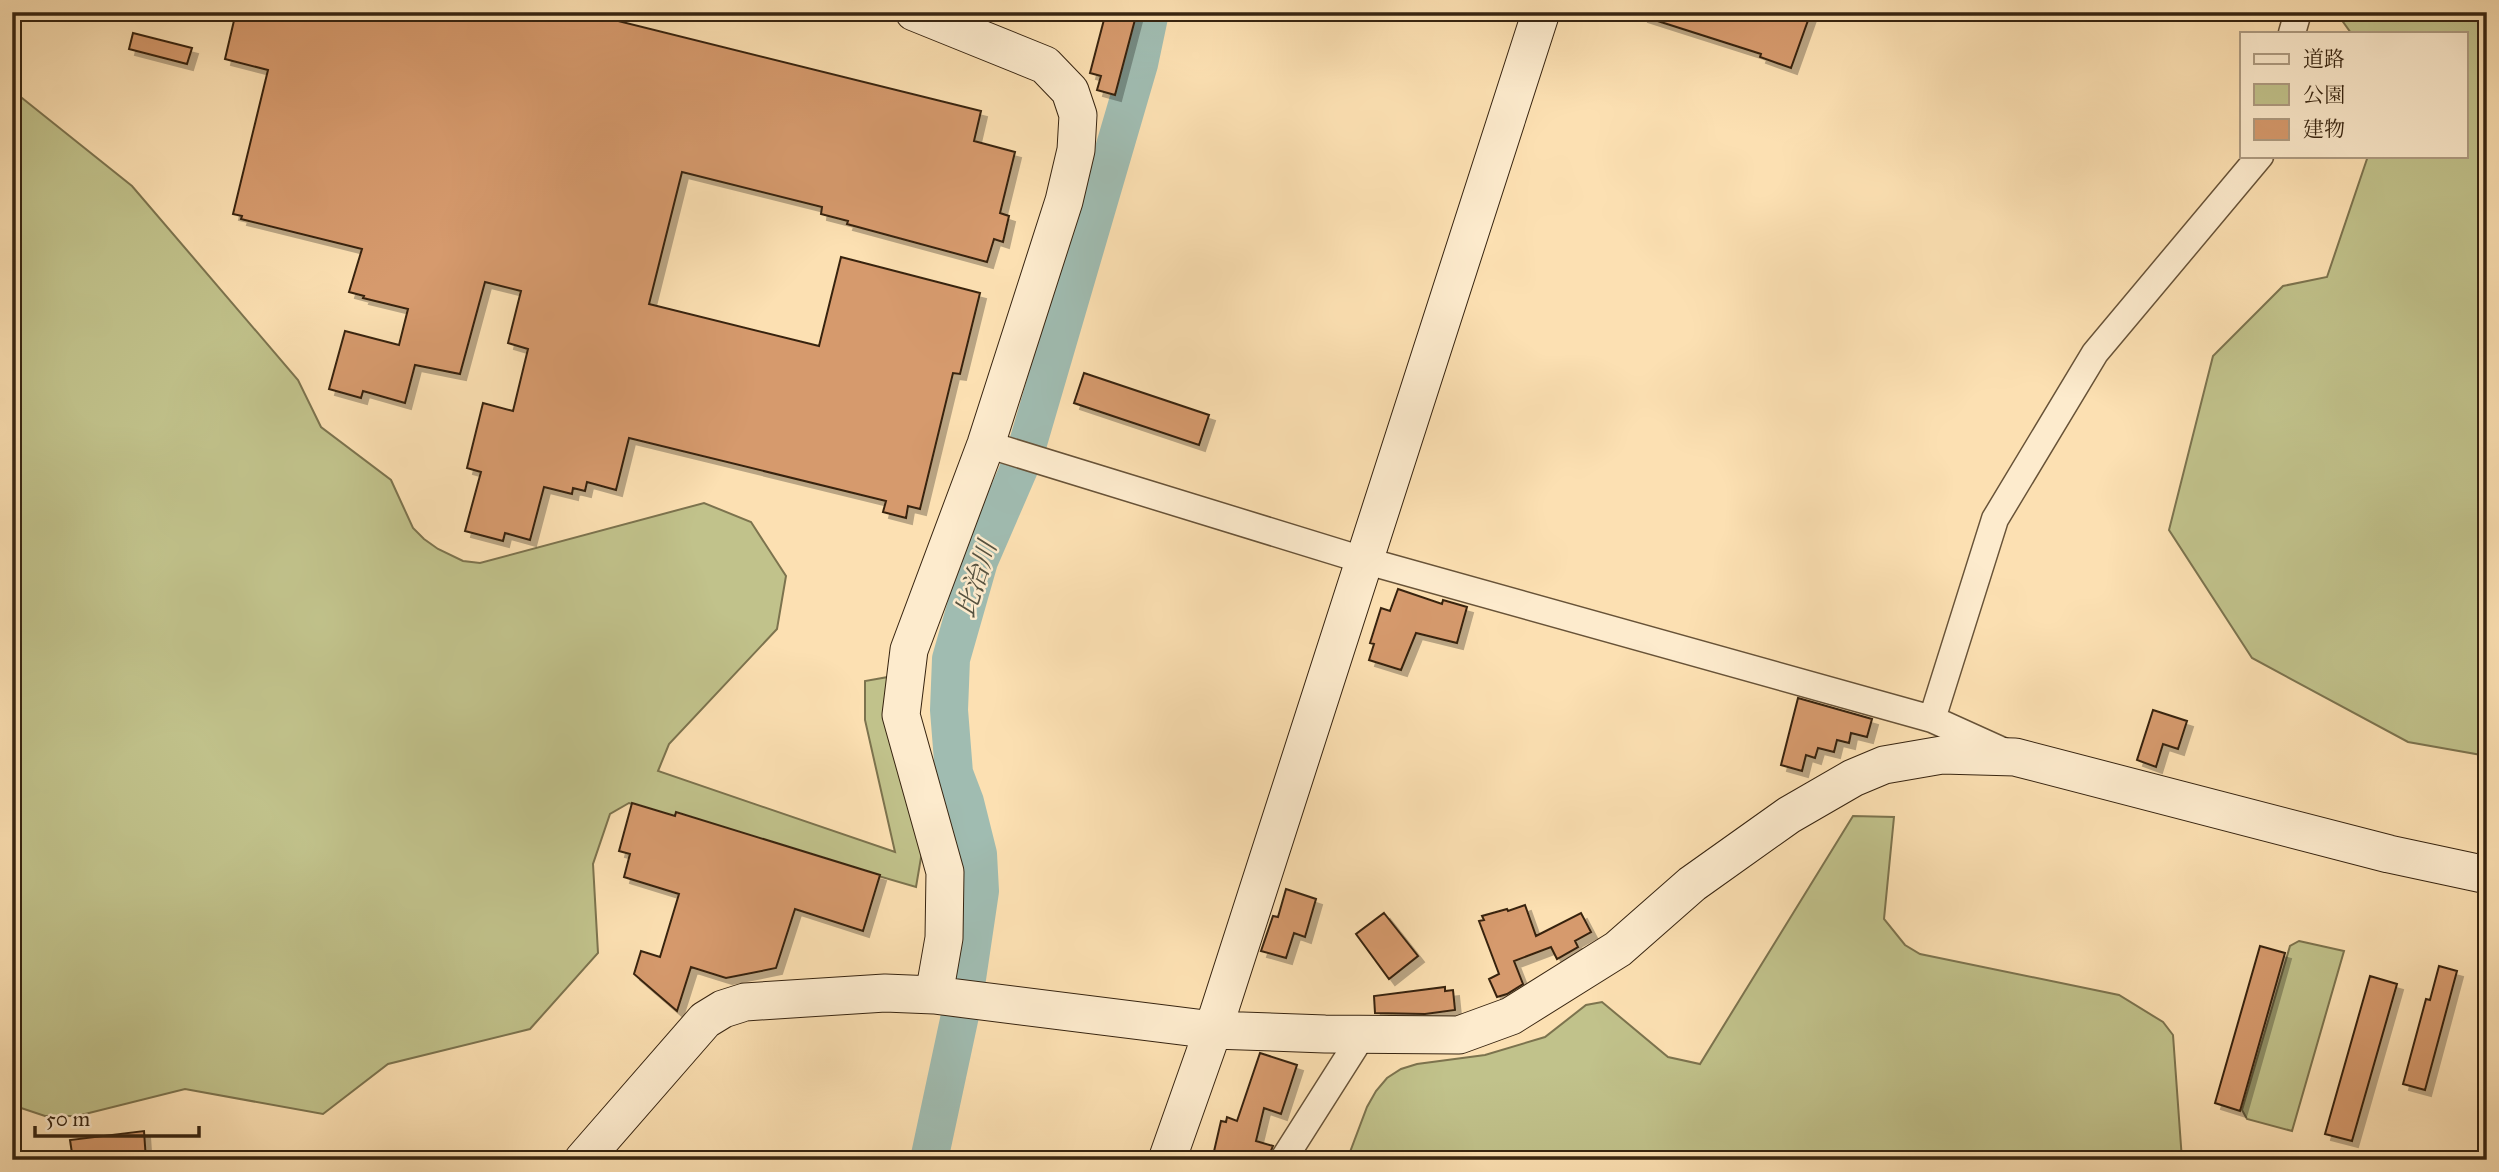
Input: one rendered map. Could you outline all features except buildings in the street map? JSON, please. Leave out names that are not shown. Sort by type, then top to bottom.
[{"type":"street","points":[[914,12],[1045,65],[1070,91],[1078,115],[1076,150],[1064,201],[986,444],[909,650],[901,715],[945,872],[944,938],[934,995]]},
{"type":"street","points":[[1167,1160],[1213,1030],[1541,12]]},
{"type":"street","points":[[2292,32],[2298,12]]},
{"type":"street","points":[[1932,719],[1994,519],[2095,353],[2258,158]]},
{"type":"street","points":[[986,444],[1363,560],[1932,719],[2015,757],[2389,854],[2487,875]]},
{"type":"street","points":[[583,1160],[705,1020],[723,1009],[745,1002],[885,993],[934,995],[1213,1030],[1459,1035],[1511,1016],[1618,949],[1692,884],[1789,815],[1853,778],[1884,765],[1942,755],[2015,757]]},
{"type":"street","points":[[1283,1160],[1363,1034]]},
{"type":"green space","points":[[2336,12],[2487,12],[2487,756],[2408,742],[2252,658],[2169,530],[2213,356],[2283,286],[2327,277],[2367,158],[2468,158],[2468,32],[2350,32]]},
{"type":"green space","points":[[12,90],[132,186],[298,380],[321,427],[391,480],[413,528],[438,549],[463,561],[480,563],[704,503],[751,522],[786,576],[777,629],[669,744],[658,771],[895,852],[865,720],[865,681],[888,677],[924,840],[916,887],[629,803],[610,814],[593,864],[598,953],[530,1029],[388,1064],[323,1114],[185,1089],[77,1116],[45,1116],[12,1105]]},
{"type":"green space","points":[[1853,816],[1894,817],[1884,919],[1905,945],[1920,954],[2119,995],[2163,1022],[2173,1035],[2182,1160],[1347,1160],[1367,1107],[1387,1078],[1401,1069],[1417,1064],[1485,1055],[1545,1037],[1586,1005],[1602,1002],[1668,1057],[1700,1064]]},
{"type":"green space","points":[[2299,941],[2344,951],[2292,1131],[2247,1119],[2242,1110],[2290,946]]},
{"type":"waterway","name":"比治川","points":[[929,1160],[965,992],[980,891],[978,854],[965,802],[954,773],[949,710],[951,659],[979,561],[1024,457],[1139,64],[1150,12]]}]
